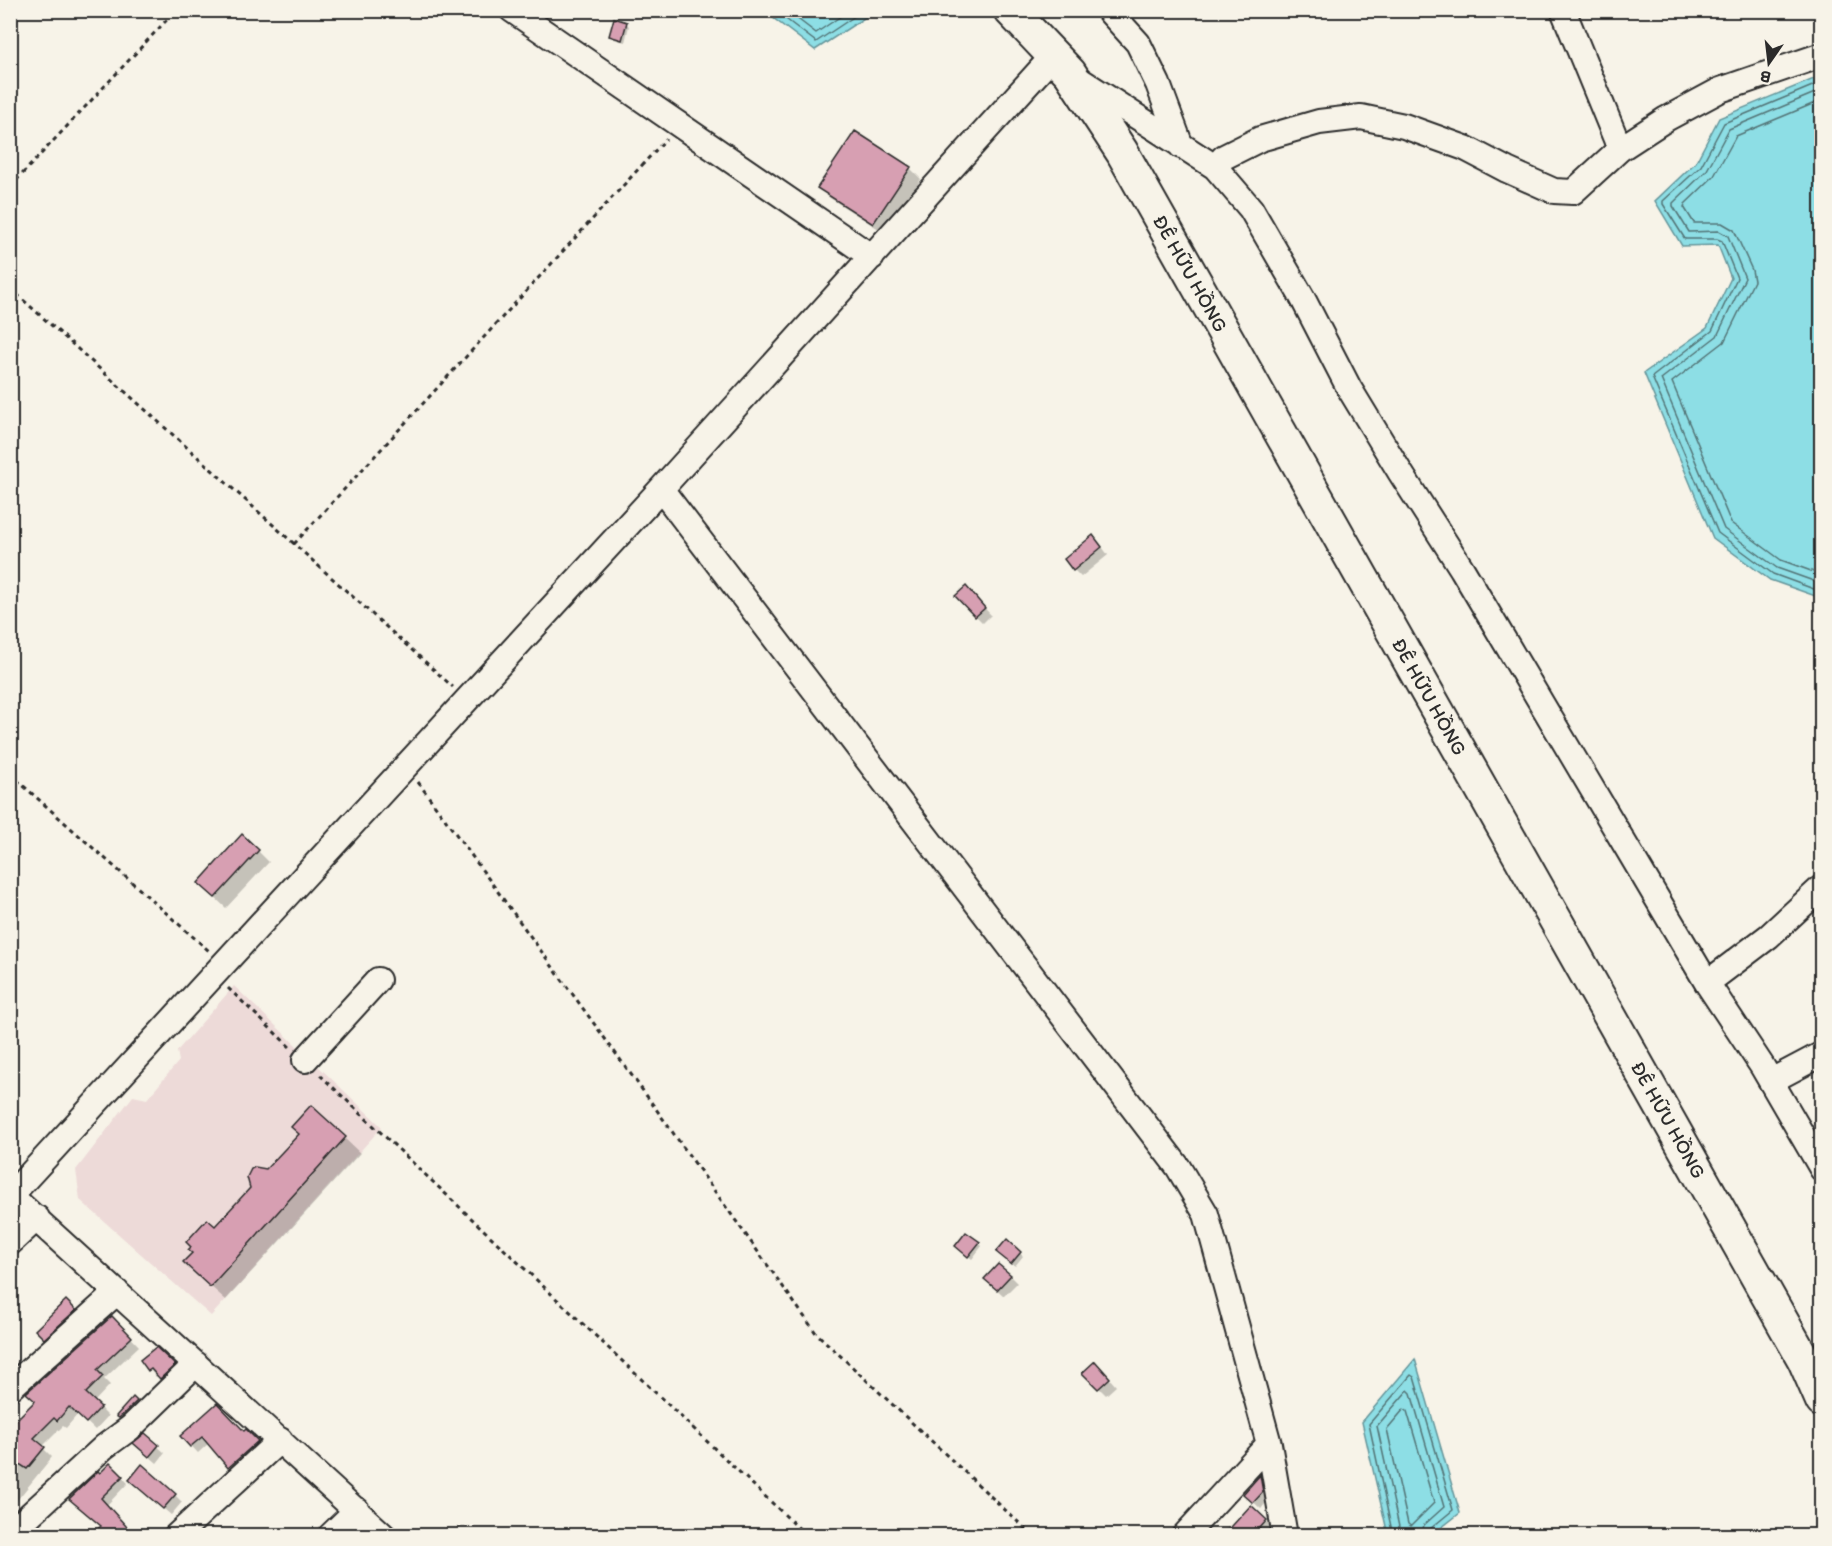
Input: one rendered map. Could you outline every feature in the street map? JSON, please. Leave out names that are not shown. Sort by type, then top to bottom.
[{"type":"main road","name":"ĐÊ HỮU HỒNG","points":[[1010,10],[1062,64],[1133,171],[1799,1350],[1821,1401]]},
{"type":"street","points":[[512,10],[872,257]]},
{"type":"street","points":[[1108,10],[1138,43],[1158,84],[1181,146]]},
{"type":"street","points":[[1563,10],[1620,149]]},
{"type":"street","points":[[1215,167],[1224,157],[1260,139],[1319,122],[1361,117],[1404,126],[1465,148],[1554,192],[1573,192],[1620,149],[1666,118],[1720,90],[1821,55]]},
{"type":"street","points":[[384,1536],[11,1195],[662,489],[872,257],[1062,64],[1215,167],[1251,209],[1302,297],[1349,388],[1462,568],[1707,983],[1771,1081],[1821,1169]]},
{"type":"street","points":[[662,489],[1178,1167],[1206,1214],[1269,1444],[1285,1536]]},
{"type":"street","points":[[1707,983],[1769,936],[1821,887]]},
{"type":"street","points":[[305,1060],[378,980]]},
{"type":"street","points":[[1771,1081],[1821,1054]]},
{"type":"street","points":[[10,1243],[37,1218]]},
{"type":"street","points":[[10,1388],[117,1292]]},
{"type":"street","points":[[10,1533],[95,1455],[130,1428],[196,1364]]},
{"type":"street","points":[[177,1536],[280,1440]]},
{"type":"street","points":[[1184,1536],[1269,1444]]},
{"type":"street","points":[[330,1536],[357,1510]]},
{"type":"path","points":[[10,187],[176,10]]},
{"type":"path","points":[[294,544],[679,125]]},
{"type":"path","points":[[10,288],[467,700]]},
{"type":"path","points":[[406,766],[816,1333],[1033,1536]]},
{"type":"path","points":[[10,774],[219,969],[305,1060],[807,1536]]},
{"type":"shaded area","points":[[234,986],[382,1127],[211,1316],[80,1200],[76,1170],[133,1096],[147,1099],[179,1061],[177,1051]]},
{"type":"water","points":[[764,11],[875,11],[815,50]]},
{"type":"water","points":[[1821,76],[1821,598],[1770,580],[1713,538],[1644,373],[1707,328],[1731,278],[1718,245],[1682,246],[1655,201],[1696,162],[1719,118]]},
{"type":"water","points":[[1415,1359],[1460,1513],[1432,1535],[1388,1535],[1362,1422]]},
{"type":"building","points":[[614,18],[627,22],[622,40],[609,36]]},
{"type":"building","points":[[855,131],[911,167],[873,224],[817,188]]},
{"type":"building","points":[[1093,535],[1102,547],[1073,571],[1064,559]]},
{"type":"building","points":[[966,586],[985,608],[975,617],[955,596]]},
{"type":"building","points":[[242,834],[259,850],[215,898],[198,883]]},
{"type":"building","points":[[311,1105],[346,1137],[210,1287],[183,1262],[192,1253],[188,1250],[191,1247],[186,1242],[207,1219],[215,1226],[250,1188],[247,1177],[251,1169],[255,1167],[266,1169],[299,1134],[291,1127]]},
{"type":"building","points":[[966,1232],[980,1242],[968,1257],[955,1246]]},
{"type":"building","points":[[1007,1239],[1021,1252],[1011,1264],[996,1252]]},
{"type":"building","points":[[998,1264],[1011,1275],[997,1290],[984,1279]]},
{"type":"building","points":[[66,1300],[76,1310],[44,1339],[35,1330]]},
{"type":"building","points":[[112,1316],[132,1337],[97,1370],[103,1376],[86,1393],[101,1407],[86,1423],[69,1407],[57,1421],[54,1418],[34,1438],[45,1447],[27,1469],[10,1458],[10,1426],[35,1401],[26,1393]]},
{"type":"building","points":[[156,1347],[175,1365],[160,1379],[151,1369],[148,1371],[140,1360]]},
{"type":"building","points":[[1095,1361],[1110,1378],[1098,1389],[1082,1373]]},
{"type":"building","points":[[133,1397],[137,1401],[119,1418],[116,1416]]},
{"type":"building","points":[[217,1403],[244,1431],[246,1429],[258,1441],[228,1468],[202,1437],[190,1447],[180,1436]]},
{"type":"building","points":[[145,1433],[159,1445],[149,1457],[133,1443]]},
{"type":"building","points":[[110,1463],[123,1476],[101,1498],[135,1536],[90,1536],[101,1526],[69,1499],[98,1471],[100,1473]]},
{"type":"building","points":[[142,1464],[176,1494],[163,1509],[129,1480]]},
{"type":"building","points":[[1260,1475],[1263,1492],[1253,1503],[1243,1494]]},
{"type":"building","points":[[1251,1505],[1267,1520],[1253,1536],[1223,1536]]}]
